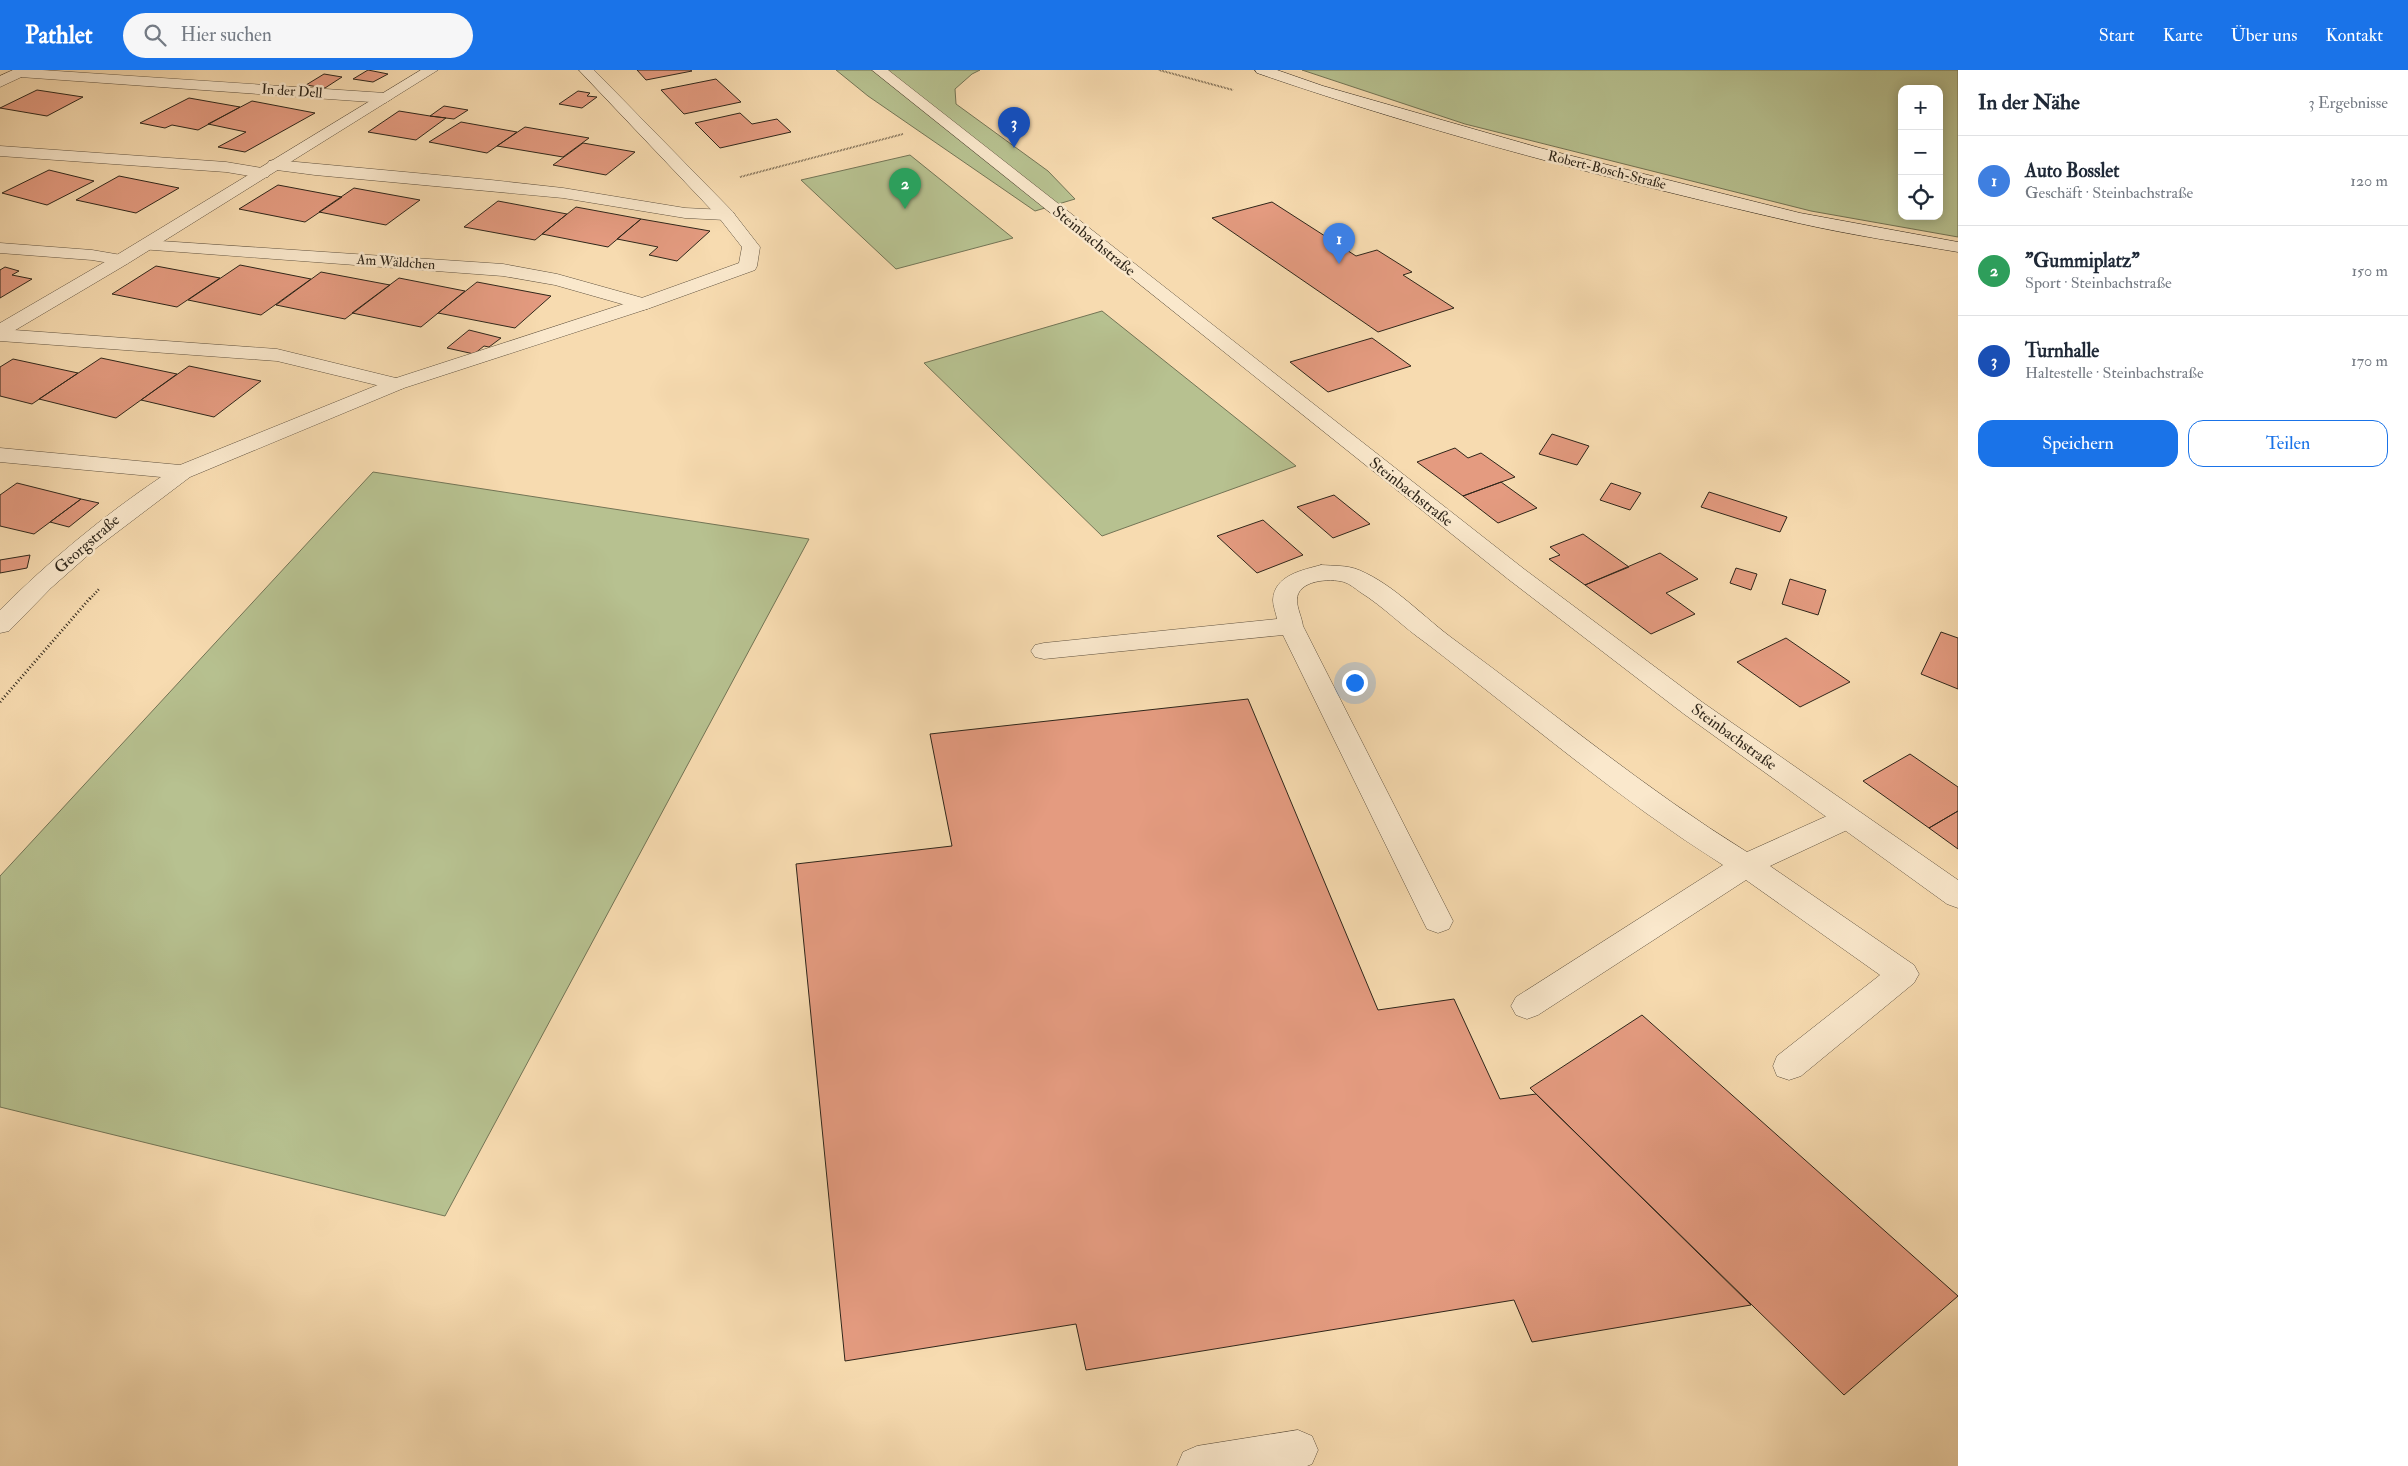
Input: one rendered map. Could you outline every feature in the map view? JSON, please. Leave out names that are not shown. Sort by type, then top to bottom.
[{"type":"street","points":[[0,333],[431,70]]},
{"type":"street","points":[[0,455],[182,472],[397,384],[643,304],[748,266],[751,247],[726,215],[586,70]]},
{"type":"street","name":"Steinbachstraße","points":[[879,70],[1508,568],[1693,708],[1958,896]]},
{"type":"street","name":"Robert-Bosch-Straße","points":[[1262,70],[1318,89],[1534,152],[1800,218],[1958,247]]},
{"type":"street","name":"In der Dell","points":[[0,82],[22,71],[385,98]]},
{"type":"street","points":[[0,151],[226,167],[315,170],[491,185],[563,193],[685,213],[726,215]]},
{"type":"street","name":"Am Wäldchen","points":[[146,245],[503,270],[557,280],[643,304]]},
{"type":"street","points":[[0,248],[92,255],[121,260]]},
{"type":"street","points":[[0,333],[276,355],[397,384]]},
{"type":"street","name":"Georgstraße","points":[[0,625],[93,537],[140,500],[182,472]]},
{"type":"street","points":[[1438,921],[1291,626],[1285,600],[1288,590],[1299,579],[1320,573],[1350,575],[1388,598],[1423,629],[1568,741],[1686,828],[1746,866],[1903,974],[1789,1066]]},
{"type":"street","points":[[1044,651],[1291,626]]},
{"type":"street","points":[[1527,1006],[1746,866],[1848,818]]},
{"type":"street","points":[[1197,1466],[1298,1450]]},
{"type":"path","points":[[700,187],[946,122]]},
{"type":"path","points":[[0,702],[64,626],[103,584]]},
{"type":"green space","points":[[836,70],[980,70],[972,74],[955,89],[956,104],[1048,171],[1075,199],[1035,211],[868,96]]},
{"type":"green space","points":[[1302,70],[1958,70],[1958,237],[1811,211],[1465,124]]},
{"type":"green space","points":[[910,155],[1013,238],[896,269],[801,180]]},
{"type":"green space","points":[[1102,311],[1296,466],[1102,536],[924,363]]},
{"type":"green space","points":[[373,472],[809,539],[445,1216],[0,1107],[0,876]]},
{"type":"building","points":[[368,70],[388,74],[373,82],[353,79]]},
{"type":"building","points":[[637,70],[690,70],[692,71],[646,80]]},
{"type":"building","points":[[324,74],[342,77],[325,88],[306,85]]},
{"type":"building","points":[[716,79],[741,102],[684,114],[661,90]]},
{"type":"building","points":[[37,90],[83,97],[47,116],[0,108]]},
{"type":"building","points":[[578,91],[590,93],[587,96],[597,97],[582,108],[559,104]]},
{"type":"building","points":[[189,98],[240,107],[198,130],[172,125],[165,128],[140,123]]},
{"type":"building","points":[[252,101],[315,113],[245,152],[218,147],[246,132],[208,124]]},
{"type":"building","points":[[444,106],[468,110],[454,119],[430,116]]},
{"type":"building","points":[[399,111],[446,118],[416,140],[368,132]]},
{"type":"building","points":[[740,113],[752,124],[777,119],[791,132],[720,148],[695,123]]},
{"type":"building","points":[[461,122],[517,132],[487,153],[429,142]]},
{"type":"building","points":[[525,127],[589,138],[563,157],[497,146]]},
{"type":"building","points":[[583,143],[635,152],[606,175],[553,165]]},
{"type":"building","points":[[49,170],[94,181],[47,205],[2,193]]},
{"type":"building","points":[[119,176],[179,188],[136,213],[76,200]]},
{"type":"building","points":[[278,185],[342,197],[305,222],[239,209]]},
{"type":"building","points":[[354,188],[420,200],[386,225],[319,212]]},
{"type":"building","points":[[498,201],[567,214],[535,240],[464,227]]},
{"type":"building","points":[[1272,202],[1356,256],[1377,250],[1412,272],[1403,275],[1454,308],[1378,332],[1212,218]]},
{"type":"building","points":[[576,207],[641,219],[608,247],[542,234]]},
{"type":"building","points":[[641,219],[710,231],[677,261],[649,255],[658,247],[617,239]]},
{"type":"building","points":[[240,265],[311,279],[261,315],[188,300]]},
{"type":"building","points":[[156,266],[220,278],[177,307],[112,294]]},
{"type":"building","points":[[5,267],[19,271],[12,275],[32,279],[0,298],[0,270]]},
{"type":"building","points":[[321,272],[390,285],[345,319],[276,305]]},
{"type":"building","points":[[399,278],[465,291],[421,327],[352,313]]},
{"type":"building","points":[[477,282],[551,296],[515,328],[438,313]]},
{"type":"building","points":[[469,330],[501,338],[489,347],[484,346],[474,354],[447,348]]},
{"type":"building","points":[[1372,338],[1411,366],[1328,392],[1290,362]]},
{"type":"building","points":[[101,358],[177,374],[116,418],[39,399]]},
{"type":"building","points":[[13,359],[78,373],[32,404],[0,396],[0,367]]},
{"type":"building","points":[[189,366],[261,381],[214,417],[141,400]]},
{"type":"building","points":[[1552,434],[1589,446],[1577,465],[1539,454]]},
{"type":"building","points":[[1455,448],[1468,458],[1481,453],[1515,477],[1463,496],[1417,462]]},
{"type":"building","points":[[1501,482],[1537,508],[1498,523],[1463,496]]},
{"type":"building","points":[[17,483],[81,499],[34,534],[0,526],[0,495]]},
{"type":"building","points":[[1611,483],[1641,493],[1630,510],[1600,500]]},
{"type":"building","points":[[1709,492],[1787,517],[1780,532],[1701,507]]},
{"type":"building","points":[[1334,495],[1370,524],[1333,538],[1297,507]]},
{"type":"building","points":[[81,499],[99,503],[69,527],[50,522]]},
{"type":"building","points":[[1263,520],[1303,555],[1257,573],[1217,536]]},
{"type":"building","points":[[1583,534],[1629,567],[1585,585],[1549,559],[1560,555],[1550,547]]},
{"type":"building","points":[[1660,553],[1698,579],[1666,593],[1695,614],[1651,634],[1585,585]]},
{"type":"building","points":[[30,555],[27,568],[0,573],[0,560]]},
{"type":"building","points":[[1736,568],[1757,574],[1751,590],[1730,583]]},
{"type":"building","points":[[1790,579],[1826,590],[1818,615],[1782,604]]},
{"type":"building","points":[[1941,632],[1958,638],[1958,689],[1921,674]]},
{"type":"building","points":[[1786,638],[1850,682],[1800,707],[1737,662]]},
{"type":"building","points":[[1248,699],[1378,1010],[1454,999],[1500,1099],[1536,1094],[1751,1305],[1532,1342],[1514,1300],[1086,1370],[1076,1324],[845,1361],[796,864],[952,846],[930,734]]},
{"type":"building","points":[[1910,754],[1958,787],[1958,811],[1929,828],[1863,781]]},
{"type":"building","points":[[1958,811],[1958,849],[1929,828]]},
{"type":"building","points":[[1642,1015],[1958,1296],[1844,1395],[1530,1088]]},
{"type":"place","name":"Turnhalle","points":[[1014,148]]},
{"type":"place","name":"\"Gummiplatz\"","points":[[905,209]]},
{"type":"place","name":"Auto Bosslet","points":[[1339,264]]}]
